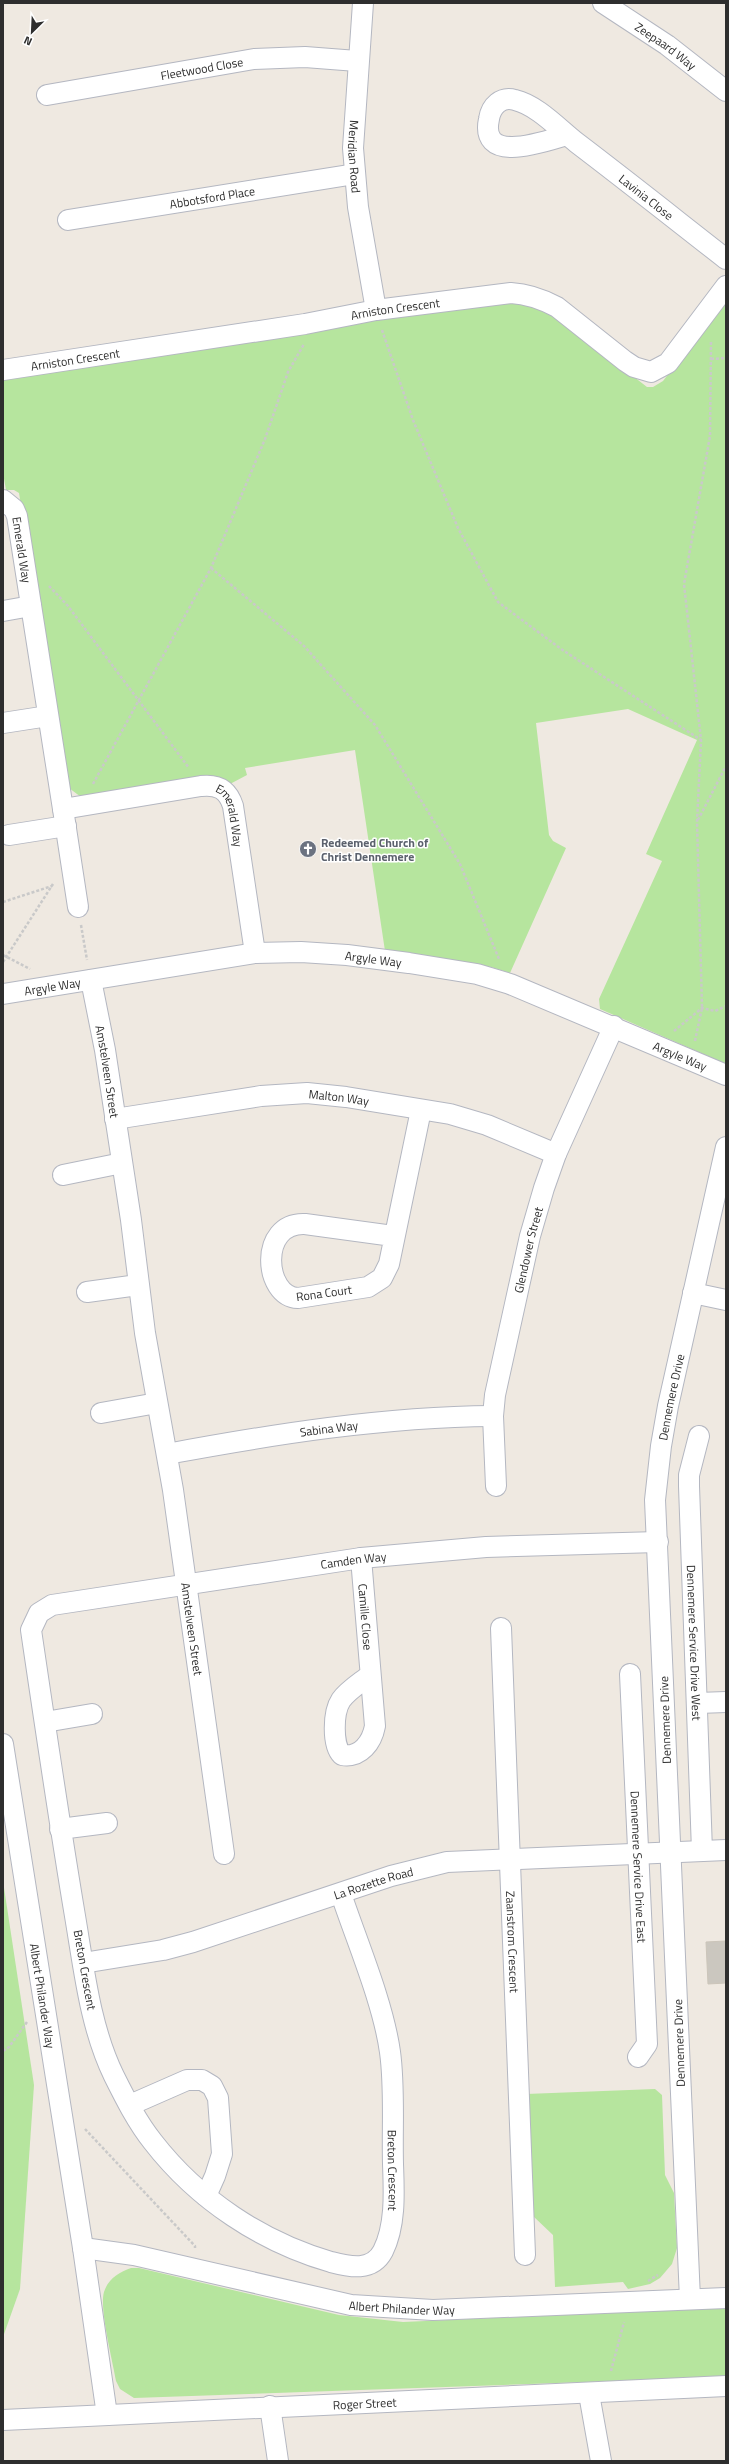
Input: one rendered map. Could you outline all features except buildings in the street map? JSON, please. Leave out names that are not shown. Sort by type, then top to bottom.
[{"type":"street","name":"Meridian Road","points":[[363,3],[357,61],[353,130],[358,207],[376,310]]},
{"type":"street","name":"Zeepaard Way","points":[[613,5],[667,45],[726,92]]},
{"type":"street","name":"Fleetwood Close","points":[[47,95],[254,59],[306,57],[357,61]]},
{"type":"street","name":"Lavinia Close","points":[[567,135],[726,258]]},
{"type":"street","name":"Abbotsford Place","points":[[68,220],[355,174]]},
{"type":"street","name":"Arniston Crescent","points":[[3,370],[305,324],[376,310],[500,293],[534,296],[558,307],[625,361],[634,367],[651,372],[668,363],[726,286]]},
{"type":"street","name":"Emerald Way","points":[[3,500],[14,509],[17,516],[78,907]]},
{"type":"street","points":[[3,610],[31,606]]},
{"type":"street","points":[[3,723],[48,716]]},
{"type":"street","name":"Emerald Way","points":[[9,835],[64,817],[91,804],[208,785],[222,789],[230,799],[255,953]]},
{"type":"street","name":"Argyle Way","points":[[3,994],[255,953],[301,952],[347,955],[477,974],[510,984],[614,1026],[726,1075]]},
{"type":"street","name":"Amstelveen Street","points":[[91,980],[122,1163],[138,1285],[186,1583],[224,1854]]},
{"type":"street","name":"Glendower Street","points":[[496,1486],[493,1416],[499,1371],[530,1236],[556,1154],[614,1026]]},
{"type":"street","name":"Malton Way","points":[[115,1119],[286,1093],[346,1097],[469,1119],[556,1154]]},
{"type":"street","name":"Rona Court","points":[[394,1236],[305,1224],[292,1225],[281,1232],[273,1245],[272,1269],[280,1290],[290,1298],[368,1287],[377,1283],[386,1273],[394,1236],[421,1110]]},
{"type":"street","name":"Dennemere Drive","points":[[690,2300],[656,1500],[661,1446],[693,1293],[726,1147]]},
{"type":"street","points":[[64,1175],[122,1163]]},
{"type":"street","points":[[87,1292],[138,1285]]},
{"type":"street","points":[[693,1293],[726,1300]]},
{"type":"street","points":[[101,1413],[157,1403]]},
{"type":"street","name":"Sabina Way","points":[[166,1454],[344,1425],[449,1417],[493,1416]]},
{"type":"street","name":"Dennemere Service Drive West","points":[[699,1436],[689,1475],[689,1486],[698,1703],[702,1851]]},
{"type":"street","name":"Camden Way","points":[[52,1605],[186,1583],[361,1558],[486,1547],[658,1542]]},
{"type":"street","name":"Camille Close","points":[[361,1558],[370,1675]]},
{"type":"street","name":"Breton Crescent","points":[[52,1605],[39,1612],[31,1630],[60,1829],[83,1963],[98,2032],[113,2074],[152,2142],[206,2196],[247,2226],[304,2254],[346,2266],[358,2267],[373,2264],[383,2251],[393,2208],[390,2052],[385,2027],[341,1894]]},
{"type":"street","name":"Zaanstrom Crescent","points":[[501,1628],[525,2255]]},
{"type":"street","name":"Dennemere Service Drive East","points":[[630,1674],[640,1853],[647,2044],[638,2056]]},
{"type":"street","points":[[698,1703],[726,1702]]},
{"type":"street","points":[[45,1722],[92,1714]]},
{"type":"street","name":"Albert Philander Way","points":[[3,1744],[83,2248],[107,2415]]},
{"type":"street","points":[[60,1829],[107,1823]]},
{"type":"street","name":"La Rozette Road","points":[[83,1963],[163,1950],[185,1944],[341,1894],[391,1876],[447,1862],[510,1858],[726,1850]]},
{"type":"street","points":[[130,2105],[193,2079],[205,2081],[212,2086],[218,2098],[222,2154],[216,2176],[206,2196]]},
{"type":"street","name":"Albert Philander Way","points":[[83,2248],[134,2255],[351,2305],[381,2308],[433,2310],[726,2298]]},
{"type":"street","name":"Roger Street","points":[[3,2420],[496,2395],[599,2393],[726,2386]]},
{"type":"street","points":[[599,2393],[601,2461]]},
{"type":"street","points":[[270,2406],[278,2461]]},
{"type":"path","points":[[376,310],[413,420],[458,528],[498,602],[561,649],[701,740]]},
{"type":"path","points":[[691,1060],[702,1008],[697,822],[701,740],[684,584],[710,436],[711,330],[705,314]]},
{"type":"path","points":[[91,804],[90,790],[211,568],[264,440],[288,372],[305,342],[305,324]]},
{"type":"path","points":[[711,359],[726,358]]},
{"type":"path","points":[[211,568],[304,646],[375,724],[460,864],[510,984]]},
{"type":"path","points":[[26,570],[35,572],[68,606],[139,700],[201,786]]},
{"type":"path","points":[[697,822],[726,766]]},
{"type":"path","points":[[3,962],[59,876],[73,873]]},
{"type":"path","points":[[3,902],[53,885]]},
{"type":"path","points":[[78,907],[91,980]]},
{"type":"path","points":[[702,1008],[715,1011],[726,1006]]},
{"type":"path","points":[[656,1045],[702,1008]]},
{"type":"path","points":[[3,2051],[9,2047],[28,2021],[46,2018]]},
{"type":"path","points":[[84,2129],[196,2246]]},
{"type":"path","points":[[599,2393],[608,2381],[625,2320]]},
{"type":"green space","points":[[505,299],[516,300],[553,314],[647,387],[653,387],[663,381],[726,299],[726,1064],[600,1009],[599,999],[662,861],[646,854],[697,740],[628,709],[536,723],[549,835],[553,841],[566,848],[510,973],[491,967],[385,951],[355,750],[245,768],[247,775],[230,784],[81,797],[69,788],[66,782],[19,493],[14,490],[6,490],[3,473],[3,378]]},
{"type":"green space","points":[[3,1881],[34,2085],[20,2289],[3,2337]]},
{"type":"green space","points":[[655,2089],[662,2095],[665,2175],[674,2193],[677,2248],[672,2264],[660,2278],[650,2284],[628,2289],[623,2282],[555,2287],[553,2235],[533,2216],[526,2094]]},
{"type":"green space","points":[[131,2268],[139,2268],[339,2315],[403,2322],[726,2308],[726,2377],[134,2398],[120,2389],[116,2381],[103,2310],[104,2292],[108,2283],[118,2274]]},
{"type":"place","name":"Redeemed Church of Christ Dennemere","points":[[308,849]]}]
